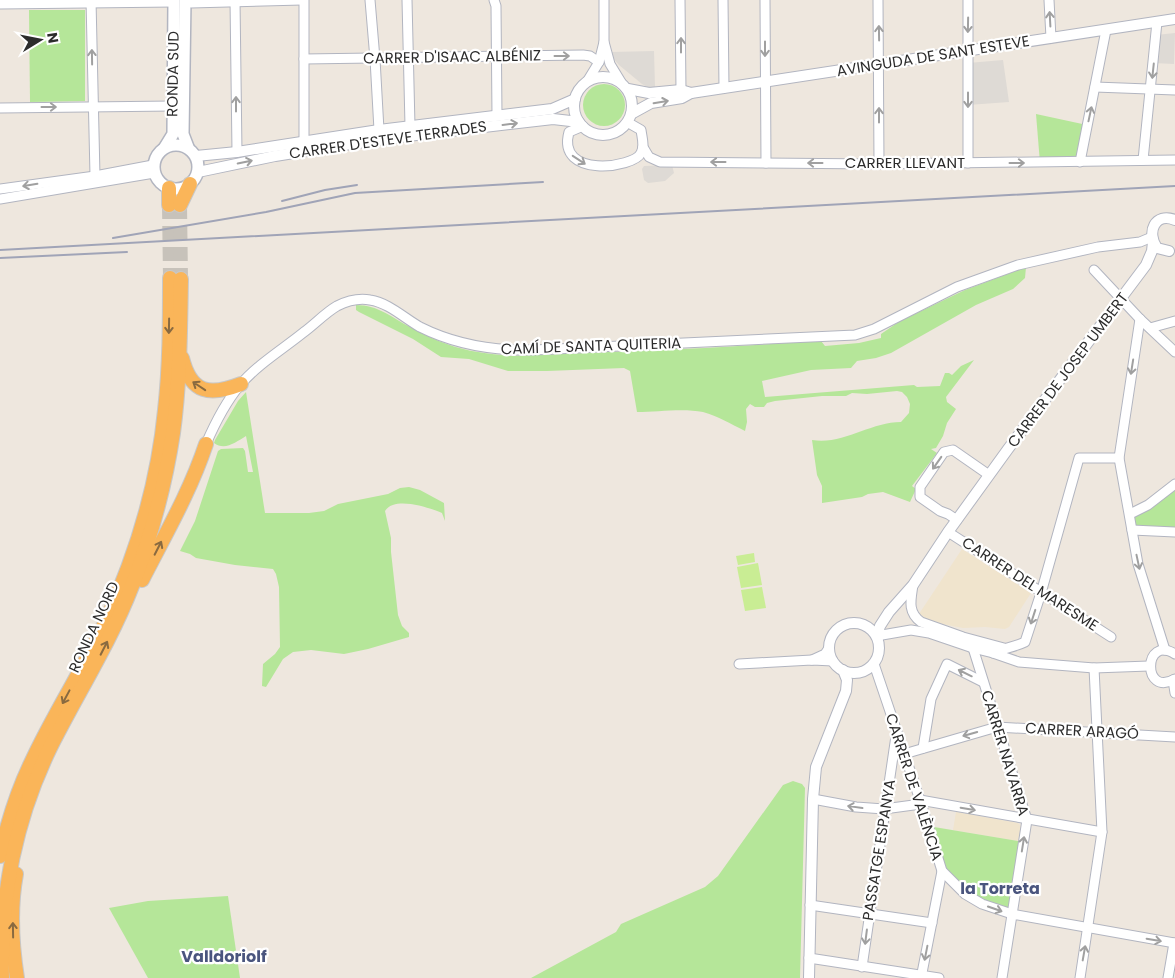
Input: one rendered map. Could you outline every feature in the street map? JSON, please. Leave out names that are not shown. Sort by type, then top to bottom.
[{"type":"highway","points":[[169,188],[175,205],[194,178]]},
{"type":"highway","name":"RONDA NORD","points":[[0,856],[10,816],[30,764],[105,624],[123,582],[146,511],[158,457],[165,410],[175,278],[180,348],[172,434],[161,493],[144,552],[118,621],[51,747],[24,810],[12,850],[4,894],[0,954],[2,978]]},
{"type":"highway","points":[[180,348],[189,378],[205,391],[213,392],[241,384]]},
{"type":"highway","points":[[118,621],[126,613],[180,505],[200,463],[206,444]]},
{"type":"highway","points":[[0,824],[20,775],[30,764]]},
{"type":"highway","points":[[17,978],[13,925],[15,880],[34,785]]},
{"type":"main road","name":"RONDA SUD","points":[[165,147],[173,134],[180,1]]},
{"type":"main road","name":"RONDA SUD","points":[[180,1],[183,134],[188,147]]},
{"type":"main road","points":[[178,144],[188,147],[196,156],[198,163],[194,178],[176,189],[169,188],[158,180],[154,169],[160,151],[165,147],[178,144]]},
{"type":"street","points":[[236,0],[236,152]]},
{"type":"street","points":[[0,4],[180,1],[191,3],[236,0],[303,0],[304,141]]},
{"type":"street","points":[[370,0],[379,130]]},
{"type":"street","points":[[407,0],[410,126]]},
{"type":"street","points":[[494,0],[496,6],[497,116]]},
{"type":"street","points":[[604,0],[604,42],[599,62],[578,92],[575,99],[575,110],[581,124],[590,132],[606,134],[618,131],[629,118],[632,106],[631,96],[610,64],[604,42]]},
{"type":"street","points":[[680,0],[681,90]]},
{"type":"street","points":[[723,0],[724,88]]},
{"type":"street","points":[[765,0],[766,163]]},
{"type":"street","points":[[878,0],[880,164]]},
{"type":"street","points":[[968,0],[968,163]]},
{"type":"street","points":[[1050,0],[1051,38]]},
{"type":"street","points":[[91,2],[95,176]]},
{"type":"street","name":"AVINGUDA DE SANT ESTEVE","points":[[629,118],[651,103],[682,98],[692,93],[1175,19]]},
{"type":"street","points":[[1143,160],[1156,22]]},
{"type":"street","points":[[1080,162],[1106,30]]},
{"type":"street","name":"CARRER D'ISAAC ALBÉNIZ","points":[[304,59],[590,56],[599,62]]},
{"type":"street","points":[[588,80],[605,76],[624,86]]},
{"type":"street","name":"AVINGUDA DE SANT ESTEVE","points":[[624,86],[649,93],[681,90],[692,93]]},
{"type":"street","points":[[1096,87],[1175,90]]},
{"type":"street","name":"CARRER D'ESTEVE TERRADES","points":[[196,156],[236,152],[379,130],[552,109],[575,99]]},
{"type":"street","points":[[0,108],[173,106]]},
{"type":"street","name":"CARRER LLEVANT","points":[[629,118],[641,130],[643,147],[649,157],[660,162],[880,164],[1175,160]]},
{"type":"street","name":"CARRER D'ESTEVE TERRADES","points":[[194,178],[275,156],[391,138],[554,119],[581,124]]},
{"type":"street","points":[[581,124],[569,132],[566,145],[569,152],[585,164],[606,165],[632,161],[639,157],[643,147]]},
{"type":"street","points":[[0,189],[154,169]]},
{"type":"street","points":[[0,199],[154,169]]},
{"type":"street","points":[[1146,265],[1152,251],[1152,231],[1159,220],[1174,218]]},
{"type":"street","points":[[1152,240],[1157,248],[1172,250]]},
{"type":"street","name":"CAMÍ DE SANTA QUITERIA","points":[[206,444],[218,418],[241,384],[254,371],[337,307],[348,302],[359,300],[378,302],[439,336],[476,346],[504,350],[855,335],[870,331],[957,287],[1018,264],[1098,247],[1152,240]]},
{"type":"street","points":[[1146,265],[1172,250]]},
{"type":"street","name":"CARRER DE JOSEP UMBERT","points":[[889,612],[913,585],[989,475],[1146,265]]},
{"type":"street","points":[[1094,270],[1140,319],[1175,352]]},
{"type":"street","points":[[1140,319],[1118,458],[1138,564],[1165,650]]},
{"type":"street","points":[[1150,328],[1175,321]]},
{"type":"street","points":[[957,520],[920,497],[920,487],[944,452],[953,450],[989,475]]},
{"type":"street","points":[[994,653],[1025,642],[1041,593],[1079,458],[1118,458]]},
{"type":"street","points":[[1130,514],[1148,505],[1175,484]]},
{"type":"street","points":[[1132,530],[1175,532]]},
{"type":"street","name":"CARRER DEL MARESME","points":[[948,532],[1111,637]]},
{"type":"street","name":"CARRER DE JOSEP UMBERT","points":[[913,585],[912,611],[915,618],[920,622],[963,637],[1004,648]]},
{"type":"street","points":[[812,660],[825,654],[829,648],[833,633],[840,627],[848,623],[863,624],[873,621],[889,612]]},
{"type":"street","points":[[877,637],[880,626],[889,612]]},
{"type":"street","points":[[808,978],[813,799],[816,767],[846,691],[854,678],[874,664],[878,654],[879,645],[877,637],[873,631],[863,624]]},
{"type":"street","points":[[877,637],[911,630],[929,633],[1020,662],[1094,668],[1149,666]]},
{"type":"street","points":[[829,648],[833,661],[843,670],[847,680],[846,691]]},
{"type":"street","name":"CARRER NAVARRA","points":[[973,648],[1027,820],[1002,978]]},
{"type":"street","points":[[1175,654],[1165,650],[1157,652],[1149,666],[1151,674],[1160,681],[1165,682],[1174,679],[1175,693]]},
{"type":"street","points":[[739,664],[812,660],[821,662],[833,661]]},
{"type":"street","name":"CARRER DE VALÈNCIA","points":[[874,664],[942,871],[965,894],[982,904],[1012,914],[1174,943]]},
{"type":"street","points":[[923,748],[931,699],[947,664],[983,682]]},
{"type":"street","points":[[1080,978],[1102,832],[1094,668]]},
{"type":"street","points":[[843,670],[861,672]]},
{"type":"street","name":"CARRER ARAGÓ","points":[[904,754],[997,727],[1175,737]]},
{"type":"street","name":"PASSATGE ESPANYA","points":[[862,967],[884,809],[897,733]]},
{"type":"street","points":[[813,799],[856,807],[884,809],[920,802],[1102,832]]},
{"type":"street","points":[[922,977],[942,871]]},
{"type":"street","points":[[810,905],[932,923]]},
{"type":"street","points":[[1168,978],[1174,943]]},
{"type":"street","points":[[809,958],[862,967],[874,973],[939,978]]},
{"type":"shaded area","points":[[1175,33],[1174,64],[1153,63],[1156,35]]},
{"type":"shaded area","points":[[654,51],[655,87],[649,88],[619,65],[611,52]]},
{"type":"shaded area","points":[[1003,60],[1009,102],[968,105],[968,63]]},
{"type":"shaded area","points":[[672,165],[674,173],[665,181],[648,183],[644,180],[642,169],[644,166]]},
{"type":"shaded area","points":[[962,549],[1031,593],[1009,627],[1005,629],[985,627],[963,628],[932,622],[919,614]]},
{"type":"shaded area","points":[[956,812],[1018,823],[1021,826],[1018,841],[953,830]]},
{"type":"green space","points":[[29,10],[85,10],[85,101],[30,102]]},
{"type":"green space","points":[[608,84],[616,87],[622,93],[625,105],[622,117],[616,123],[600,126],[592,123],[586,117],[583,101],[586,93],[592,87]]},
{"type":"green space","points":[[1036,114],[1087,125],[1080,162],[1040,163]]},
{"type":"green space","points":[[1026,267],[1025,278],[1013,289],[976,305],[891,353],[857,361],[851,368],[811,370],[762,381],[765,397],[914,385],[917,387],[940,386],[945,373],[952,375],[961,366],[974,360],[946,397],[947,402],[956,409],[947,423],[943,436],[936,448],[931,449],[937,453],[912,486],[916,489],[910,502],[883,492],[822,503],[822,486],[817,475],[812,440],[824,441],[846,437],[890,423],[901,422],[909,413],[910,404],[902,392],[852,393],[846,396],[822,396],[775,401],[767,403],[764,407],[755,407],[750,404],[746,409],[747,422],[745,431],[703,412],[679,410],[637,412],[630,371],[624,368],[508,371],[469,359],[441,357],[413,339],[356,310],[356,305],[372,307],[425,335],[455,347],[512,356],[821,341],[825,346],[859,343],[881,338],[881,334],[900,321],[965,290]]},
{"type":"green space","points":[[246,392],[265,513],[324,511],[338,504],[388,494],[400,488],[409,487],[420,490],[444,503],[445,521],[442,513],[412,504],[396,504],[385,511],[391,538],[398,615],[402,626],[409,633],[409,637],[344,654],[311,650],[293,652],[283,659],[266,687],[262,686],[263,664],[280,647],[279,587],[273,569],[196,558],[180,551],[195,521],[218,451],[221,449],[243,448],[248,472],[253,472],[246,436],[226,446],[214,443],[238,401]]},
{"type":"green space","points":[[1175,484],[1175,532],[1132,530],[1130,514]]},
{"type":"green space","points":[[754,553],[755,562],[738,565],[736,556]]},
{"type":"green space","points":[[758,563],[762,585],[741,588],[737,567]]},
{"type":"green space","points":[[762,587],[766,608],[745,611],[741,590]]},
{"type":"green space","points":[[793,781],[802,784],[805,788],[800,978],[531,978],[616,932],[621,924],[705,887],[718,876],[783,785]]},
{"type":"green space","points":[[928,826],[1024,842],[1012,914],[982,904],[942,871]]},
{"type":"green space","points":[[228,896],[240,978],[148,978],[109,908],[148,901]]},
{"type":"tunnel","points":[[169,205],[170,278]]},
{"type":"tunnel","points":[[180,205],[181,279]]},
{"type":"railway","points":[[113,238],[266,212],[355,193],[543,182]]},
{"type":"railway","points":[[282,201],[325,190],[357,185]]},
{"type":"railway","points":[[0,250],[1175,186]]},
{"type":"railway","points":[[0,258],[127,252]]},
{"type":"district","name":"la Torreta","points":[[1000,888]]},
{"type":"district","name":"Valldoriolf","points":[[224,956]]}]
